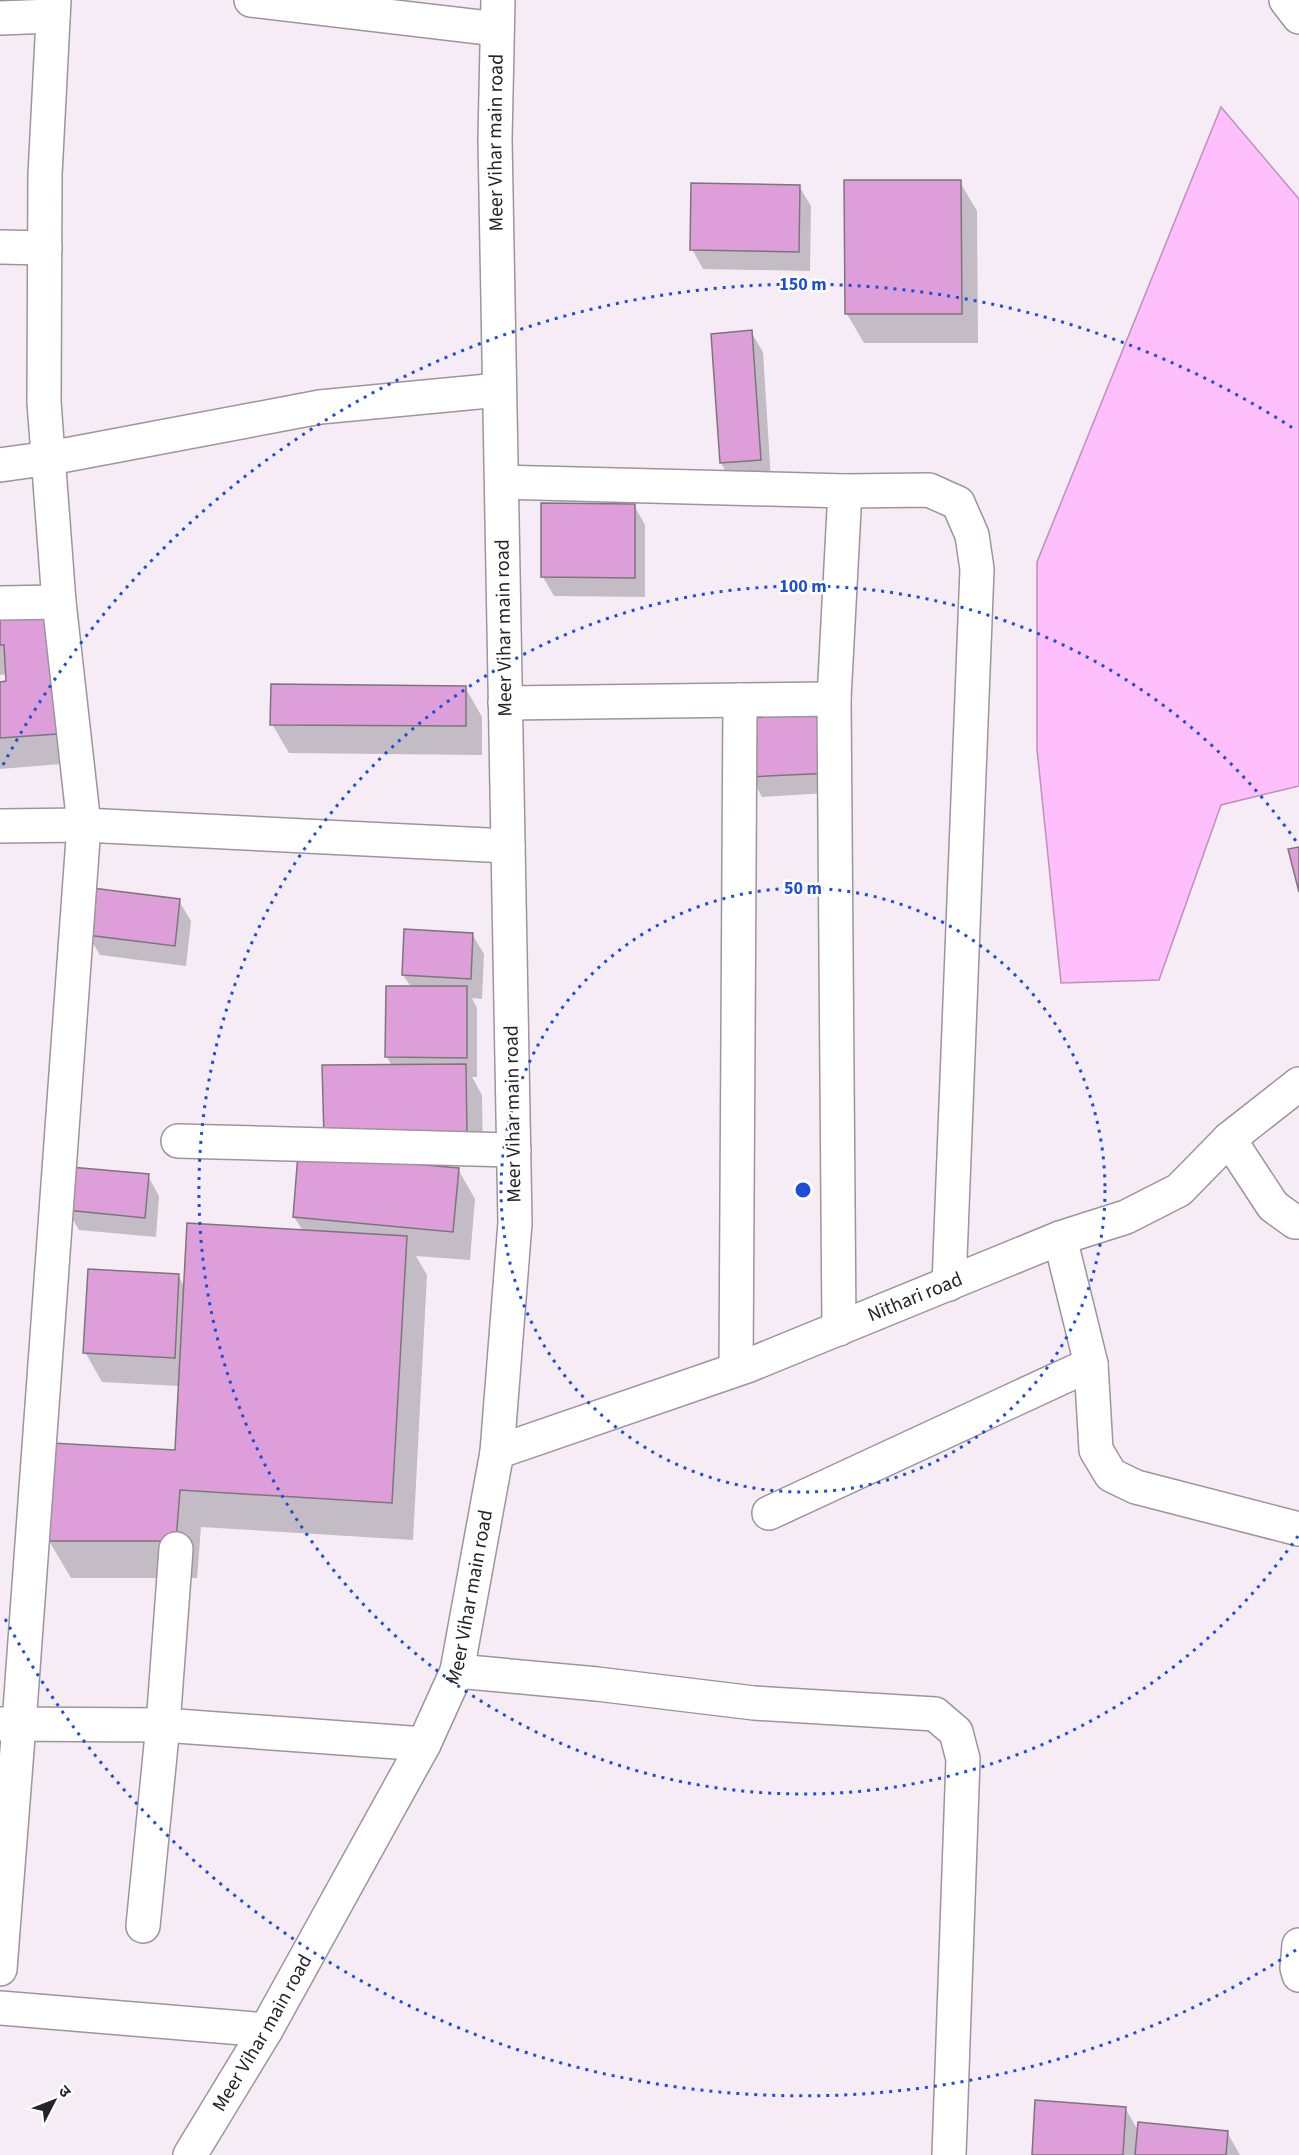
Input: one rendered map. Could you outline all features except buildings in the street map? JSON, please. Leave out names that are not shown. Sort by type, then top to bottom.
[{"type":"street","points":[[252,0],[498,15]]},
{"type":"street","points":[[1286,0],[1299,17]]},
{"type":"street","points":[[0,18],[54,8],[45,175],[44,402],[59,602],[84,825],[10,1724],[0,1969]]},
{"type":"street","name":"Meer Vihar main road","points":[[190,2155],[266,2030],[424,1744],[457,1671],[496,1452],[515,1223],[495,139],[498,15]]},
{"type":"street","points":[[0,247],[45,248]]},
{"type":"street","points":[[0,465],[50,458],[320,407],[500,390]]},
{"type":"street","points":[[502,482],[845,491],[929,490],[958,503],[972,535],[977,569],[949,1284]]},
{"type":"street","points":[[839,1329],[834,699],[845,491]]},
{"type":"street","points":[[0,603],[59,602]]},
{"type":"street","points":[[505,703],[834,699]]},
{"type":"street","points":[[735,1369],[740,700]]},
{"type":"street","points":[[0,826],[84,825],[508,846]]},
{"type":"street","name":"Nithari road","points":[[496,1452],[735,1369],[1060,1238],[1126,1217],[1179,1190],[1229,1139],[1299,1083]]},
{"type":"street","points":[[1229,1139],[1273,1206],[1295,1222],[1299,1222]]},
{"type":"street","points":[[178,1141],[513,1150]]},
{"type":"street","points":[[1060,1238],[1091,1364],[1096,1450],[1111,1475],[1136,1487],[1299,1529]]},
{"type":"street","points":[[769,1513],[1091,1364]]},
{"type":"street","points":[[143,1926],[163,1725],[176,1549]]},
{"type":"street","points":[[457,1671],[754,1702],[935,1714],[956,1732],[963,1759],[950,2155]]},
{"type":"street","points":[[10,1724],[163,1725],[424,1744]]},
{"type":"street","points":[[1299,1945],[1297,1968],[1299,1975]]},
{"type":"street","points":[[0,2008],[266,2030]]},
{"type":"shaded area","points":[[1221,107],[1299,199],[1299,786],[1221,805],[1159,980],[1061,983],[1037,749],[1037,562]]}]
